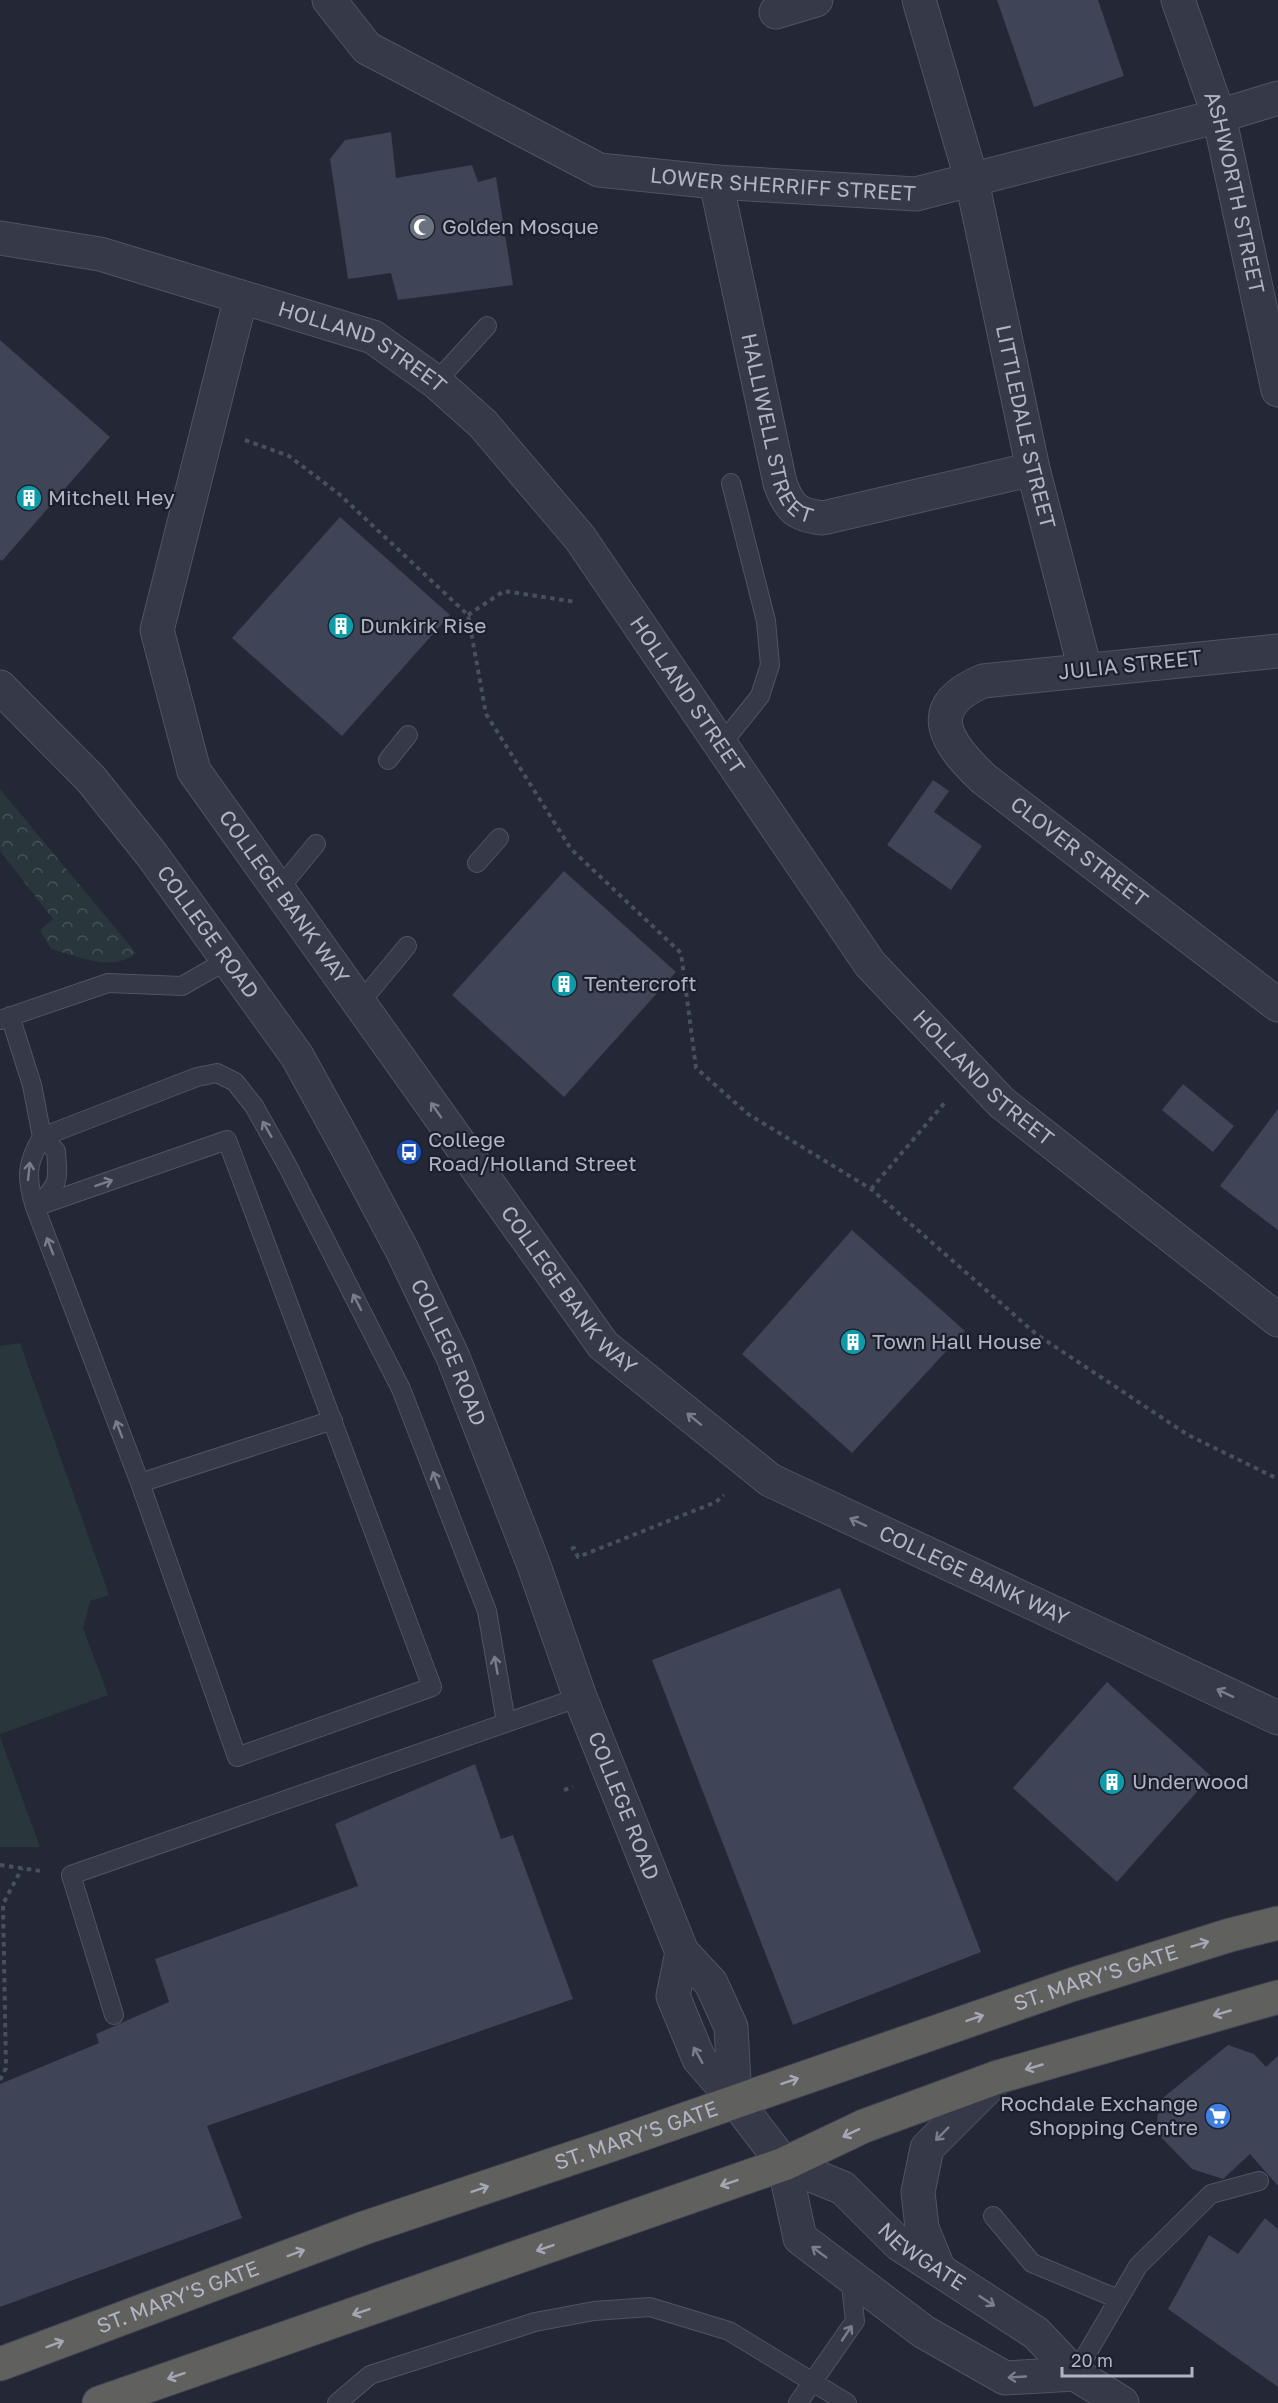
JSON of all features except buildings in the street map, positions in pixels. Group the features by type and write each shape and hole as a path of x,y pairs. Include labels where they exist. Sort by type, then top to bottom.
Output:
{"highway":[{"name":"ST. MARY'S GATE","path":"0,2364 364,2228 1071,1985 1230,1935 1278,1923"},
{"path":"99,2403 784,2164 864,2126 998,2077 1278,1997"}],"street":[{"name":"LOWER SHERRIFF STREET","path":"329,0 367,48 599,170 716,182 916,194 1219,116 1278,98"},
{"path":"776,12 816,0"},
{"name":"LITTLEDALE STREET","path":"919,0 972,181 1033,469 1085,669"},
{"name":"ASHWORTH STREET","path":"1178,0 1219,116 1278,390"},
{"name":"HALLIWELL STREET","path":"716,182 780,483 785,498 794,509 807,516 823,518 1033,469"},
{"name":"HOLLAND STREET","path":"0,238 100,254 373,337 436,382 483,424 580,538 870,964 1002,1103 1278,1320"},
{"name":"COLLEGE BANK WAY","path":"241,297 158,630 194,771 603,1345 770,1480 1278,1718"},
{"name":"JULIA STREET","path":"983,681 1278,651"},
{"name":"CLOVER STREET","path":"983,681 964,689 954,697 948,707 946,731 964,760 984,779 1278,1005"},
{"name":"COLLEGE ROAD","path":"0,687 91,779 229,959 297,1056 402,1250 458,1368 533,1563 580,1697 682,1952 711,1983 731,2026 735,2100"},
{"path":"682,1952 673,1996 699,2059 735,2100 784,2164 800,2238 924,2332 1005,2378 1075,2374"},
{"path":"939,2270 922,2228 918,2192 927,2148 998,2077"},
{"name":"NEWGATE","path":"784,2164 843,2188 899,2244 1036,2333 1075,2374 1122,2403"}],"lane":[{"path":"436,382 487,326"},
{"path":"720,746 760,696 770,665 766,621 731,483"},
{"path":"388,760 408,735"},
{"path":"477,863 499,838"},
{"path":"279,889 316,844"},
{"path":"360,1002 407,946"},
{"path":"35,1207 54,1189 57,1178 56,1151 42,1137 32,1085 5,1018 108,983 182,986 229,959"},
{"path":"35,1207 227,1140 432,1687 237,1757 140,1483 35,1207 28,1186 32,1154 42,1137 197,1077 217,1073 235,1082 254,1106 287,1165 401,1389 487,1611 507,1722"},
{"path":"140,1483 333,1420"},
{"path":"114,2015 71,1875 580,1697"},
{"path":"1075,2374 1138,2266 1211,2194 1259,2181"},
{"path":"993,2216 1032,2263 1119,2299"},
{"path":"798,2403 855,2321 850,2276"},
{"path":"337,2403 370,2375 535,2322 594,2311 650,2307 729,2331 847,2403"}],"path":[{"path":"208,427 289,456 339,494 468,615 486,714 571,849 681,953 696,1068 748,1114 871,1189 1036,1334 1188,1435 1278,1479"},
{"path":"468,615 504,591 627,609"},
{"path":"871,1189 972,1071"},
{"path":"578,1557 716,1502"},
{"path":"0,1866 71,1875"},
{"path":"0,2080 6,2068 3,1904 22,1868"},
{"path":"0,2070 6,2068"}],"green space":[{"path":"0,789 136,953 127,959 106,962 83,959 51,949 40,930 53,919 0,851"},
{"path":"20,1343 109,1595 90,1601 83,1628 108,1695 0,1734 0,1346"},
{"path":"0,1737 40,1847 0,1847"}],"place":[{"name":"Golden Mosque","path":"422,227"},
{"name":"Mitchell Hey","path":"29,498"},
{"name":"Dunkirk Rise","path":"341,626"},
{"name":"Tentercroft","path":"564,984"},
{"name":"College Road/Holland Street","path":"409,1152"},
{"name":"Town Hall House","path":"853,1342"},
{"name":"Underwood","path":"1112,1782"},
{"name":"Rochdale Exchange Shopping Centre","path":"1218,2116"}]}
